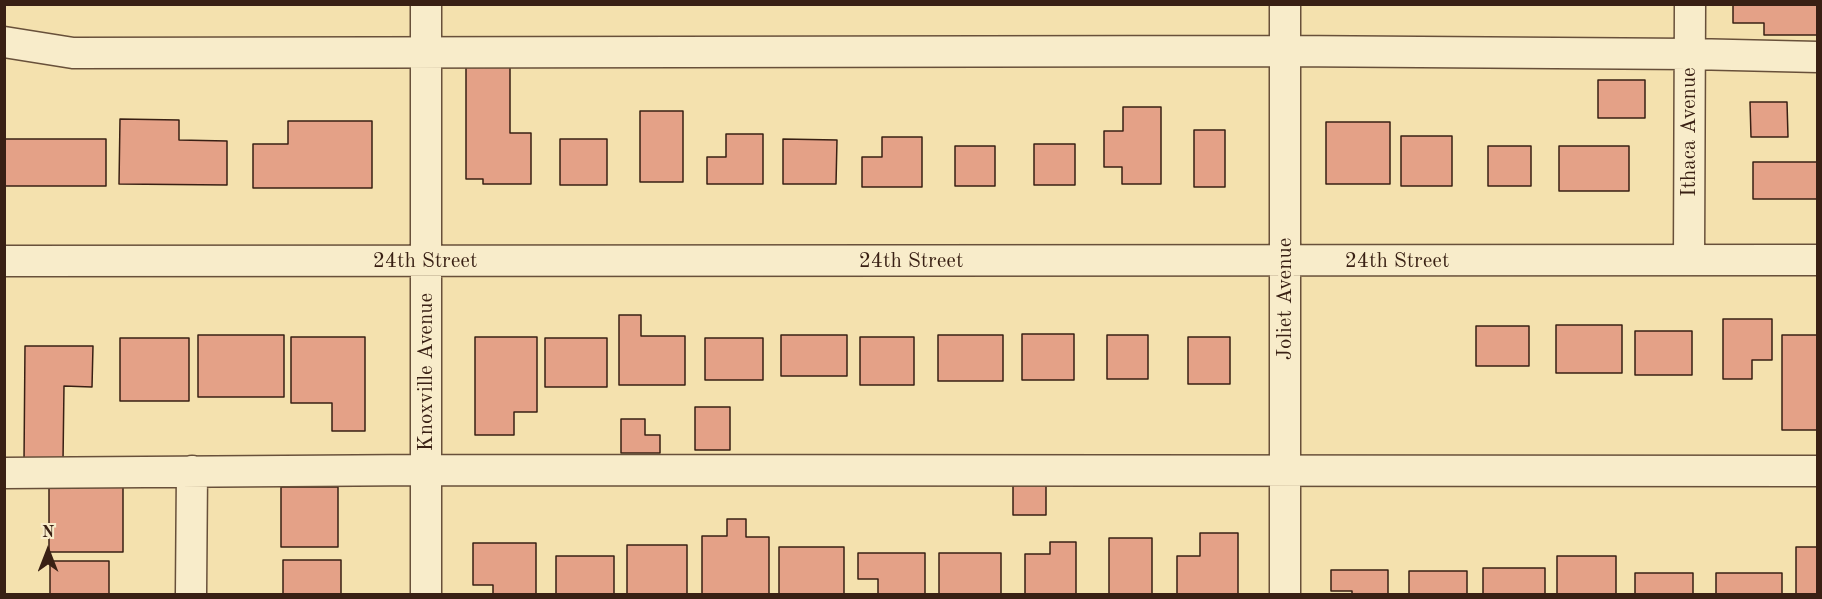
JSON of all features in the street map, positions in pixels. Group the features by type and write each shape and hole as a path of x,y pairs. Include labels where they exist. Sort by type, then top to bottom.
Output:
{"street":[{"name":"Knoxville Avenue","path":"426,4 426,594"},
{"name":"Joliet Avenue","path":"1285,4 1285,594"},
{"name":"Ithaca Avenue","path":"1689,260 1690,4"},
{"path":"4,42 73,53 1285,51 1818,57"},
{"name":"24th Street","path":"4,261 1818,260"},
{"path":"4,473 426,470 1818,471"},
{"path":"191,594 192,471"}],"building":[{"path":"1733,4 1818,4 1818,35 1764,35 1764,23 1733,23"},
{"path":"466,65 510,65 510,133 531,133 531,184 483,184 483,179 466,179"},
{"path":"1598,80 1645,80 1645,118 1598,118"},
{"path":"1750,102 1787,102 1788,137 1751,137"},
{"path":"1123,107 1161,107 1161,184 1122,184 1122,167 1104,167 1104,131 1123,131"},
{"path":"640,111 683,111 683,182 640,182"},
{"path":"120,119 179,120 179,140 227,141 227,185 119,184"},
{"path":"288,121 372,121 372,188 253,188 253,144 288,144"},
{"path":"1326,122 1390,122 1390,184 1326,184"},
{"path":"1194,130 1225,130 1225,187 1194,187"},
{"path":"726,134 763,134 763,184 707,184 707,157 726,157"},
{"path":"1401,136 1452,136 1452,186 1401,186"},
{"path":"882,137 922,137 922,187 862,187 862,157 882,157"},
{"path":"4,139 106,139 106,186 4,186"},
{"path":"560,139 607,139 607,185 560,185"},
{"path":"783,139 837,140 836,184 783,184"},
{"path":"1034,144 1075,144 1075,185 1034,185"},
{"path":"955,146 995,146 995,186 955,186"},
{"path":"1488,146 1531,146 1531,186 1488,186"},
{"path":"1559,146 1629,146 1629,191 1559,191"},
{"path":"1753,162 1817,162 1817,199 1753,199"},
{"path":"619,315 641,315 641,336 685,336 685,385 619,385"},
{"path":"1723,319 1772,319 1772,360 1752,360 1752,379 1723,379"},
{"path":"1556,325 1622,325 1622,373 1556,373"},
{"path":"1476,326 1529,326 1529,366 1476,366"},
{"path":"1635,331 1692,331 1692,375 1635,375"},
{"path":"1022,334 1074,334 1074,380 1022,380"},
{"path":"198,335 284,335 284,397 198,397"},
{"path":"781,335 847,335 847,376 781,376"},
{"path":"938,335 1003,335 1003,381 938,381"},
{"path":"1107,335 1148,335 1148,379 1107,379"},
{"path":"1782,335 1818,335 1818,430 1782,430"},
{"path":"291,337 365,337 365,431 332,431 332,403 291,403"},
{"path":"475,337 537,337 537,412 514,412 514,435 475,435"},
{"path":"860,337 914,337 914,385 860,385"},
{"path":"1188,337 1230,337 1230,384 1188,384"},
{"path":"120,338 189,338 189,401 120,401"},
{"path":"545,338 607,338 607,387 545,387"},
{"path":"705,338 763,338 763,380 705,380"},
{"path":"25,346 93,346 92,387 64,386 63,461 24,461"},
{"path":"695,407 730,407 730,450 695,450"},
{"path":"621,419 645,419 645,435 660,435 660,453 621,453"},
{"path":"1013,480 1046,480 1046,515 1013,515"},
{"path":"49,487 123,487 123,552 49,552"},
{"path":"281,487 338,487 338,547 281,547"},
{"path":"727,519 746,519 746,537 769,537 769,594 702,594 702,536 727,536"},
{"path":"1200,533 1238,533 1238,594 1177,594 1177,556 1200,556"},
{"path":"1109,538 1152,538 1152,594 1109,594"},
{"path":"1050,542 1076,542 1076,594 1025,594 1025,554 1050,554"},
{"path":"473,543 536,543 536,594 493,594 493,585 473,585"},
{"path":"627,545 687,545 687,594 627,594"},
{"path":"779,547 844,547 844,594 779,594"},
{"path":"1796,547 1818,547 1817,594 1796,594"},
{"path":"858,553 925,553 925,594 878,594 878,579 858,579"},
{"path":"939,553 1001,553 1001,594 939,594"},
{"path":"556,556 614,556 614,594 556,594"},
{"path":"1557,556 1616,556 1616,594 1557,594"},
{"path":"283,560 341,560 341,594 283,594"},
{"path":"50,561 109,561 109,594 50,594"},
{"path":"1483,568 1545,568 1545,594 1483,594"},
{"path":"1331,570 1388,570 1388,594 1352,594 1352,591 1331,591"},
{"path":"1409,571 1467,571 1467,594 1409,594"},
{"path":"1635,573 1693,573 1693,594 1635,594"},
{"path":"1716,573 1782,573 1782,594 1716,594"}]}
